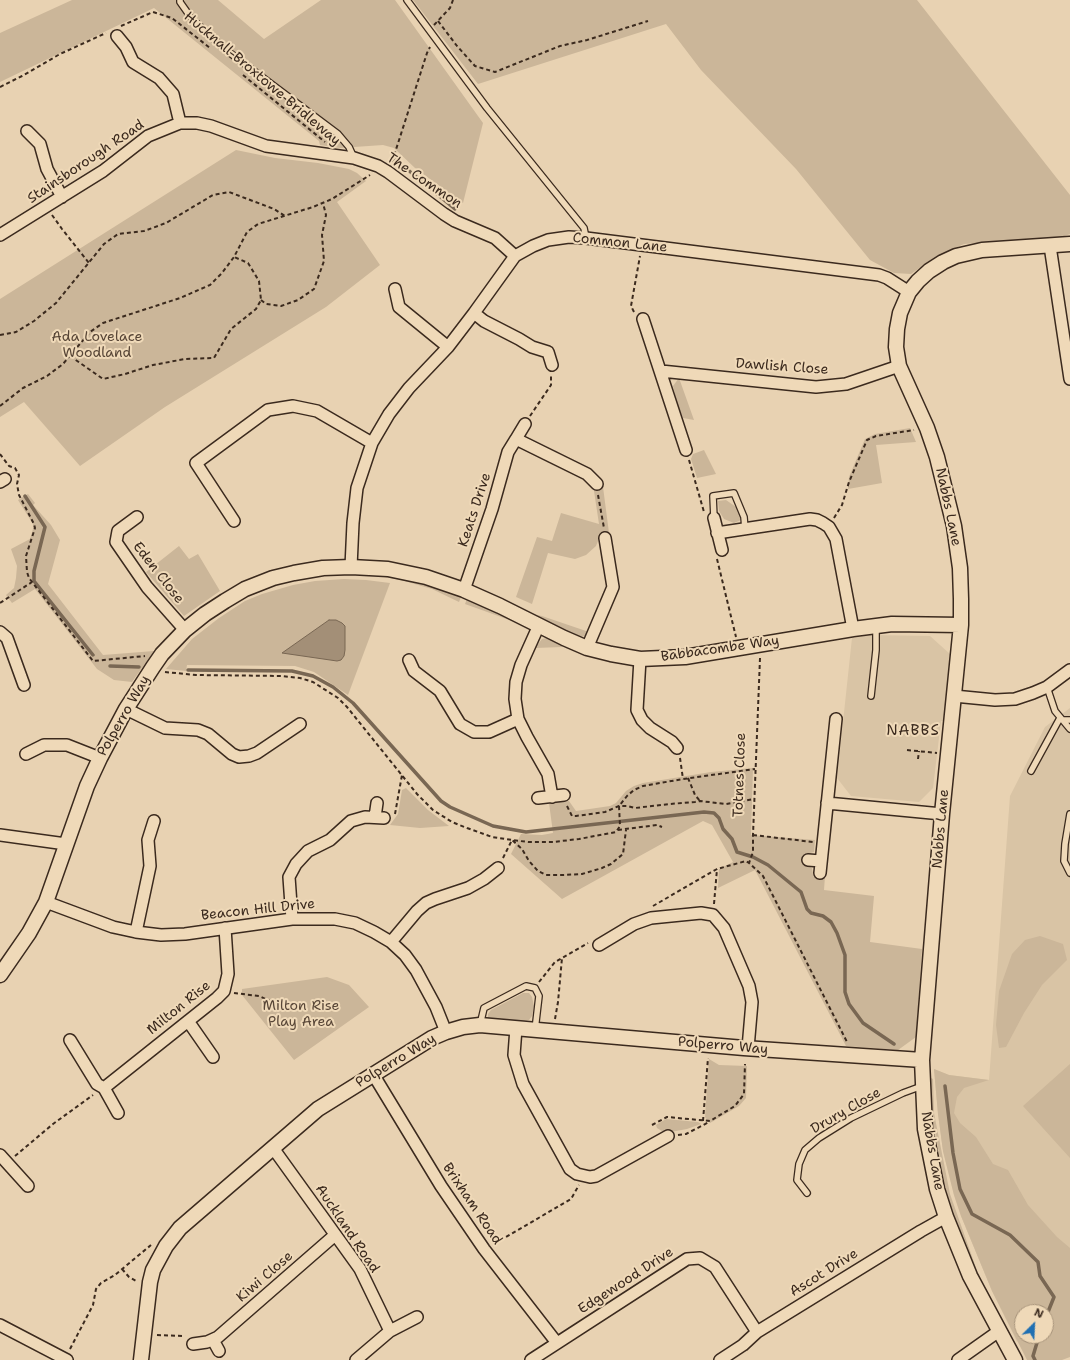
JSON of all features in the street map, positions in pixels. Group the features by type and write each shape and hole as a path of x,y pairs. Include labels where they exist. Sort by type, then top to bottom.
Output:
{"street":[{"path":"114,32 126,47 133,62 159,78 173,94 180,123"},
{"name":"Stainsborough Road","path":"0,235 103,171 148,136 180,123 197,123 211,126 266,146 354,158"},
{"path":"27,131 40,144 47,169 62,197"},
{"name":"The Common","path":"354,158 378,166 388,172 444,214 455,221 495,238 515,256"},
{"name":"Common Lane","path":"351,567 353,523 357,488 372,443 389,414 448,347 515,256 533,246 548,240 569,236 586,238 879,275 887,278 909,292"},
{"path":"909,292 929,271 956,256 982,250 1070,244"},
{"path":"1050,246 1070,379"},
{"path":"395,289 399,307 448,347"},
{"name":"Nabbs Lane","path":"909,292 900,313 896,329 896,347 899,366 927,428 937,457 954,526 960,568 961,624 942,814 922,1060 925,1130 937,1189 946,1217 970,1276 1015,1360"},
{"path":"474,313 484,321 519,338 532,347 548,352 552,366"},
{"path":"643,319 686,450"},
{"name":"Dawlish Close","path":"661,371 816,387 846,384 899,366"},
{"path":"234,520 196,463 268,410 293,406 317,411 372,443"},
{"name":"Keats Drive","path":"464,590 492,509 508,452 525,424"},
{"path":"516,439 587,474 596,484"},
{"name":"Eden Close","path":"137,517 118,531 116,542 147,587 185,630"},
{"path":"714,518 722,550"},
{"path":"717,533 810,519 817,520 829,527 836,539 853,629"},
{"path":"587,648 613,587 605,538"},
{"name":"Babbacombe Way","path":"351,567 388,569 426,577 464,590 587,648 640,659 685,657 876,626 961,624"},
{"name":"Polperro Way","path":"0,975 29,933 46,902 87,786 100,758 126,709 162,654 185,630 205,614 245,589 294,573 322,568 351,567"},
{"path":"538,625 521,665 516,682 515,699 518,719 548,774 558,796 538,798"},
{"path":"0,632 7,638 24,686"},
{"path":"640,659 637,710 642,720 650,728 672,742 678,748"},
{"path":"410,660 414,672 440,692 460,724 474,732 489,732 518,719"},
{"path":"954,696 995,700 1015,699 1047,687 1070,670"},
{"path":"126,709 165,728 198,730 208,734 232,754 239,757 257,753 300,724"},
{"path":"820,873 836,719"},
{"path":"26,754 44,745 66,745 100,758"},
{"path":"292,919 289,877 296,864 308,851 330,840 351,821 365,817 380,818 377,803"},
{"path":"827,803 942,814"},
{"path":"136,932 150,866 148,840 154,821"},
{"path":"0,835 66,844"},
{"path":"808,860 821,861"},
{"path":"391,942 417,910 426,903 435,898 468,888 484,879 498,868"},
{"name":"Beacon Hill Drive","path":"46,902 94,920 136,932 161,935 185,934 292,919 335,919 355,923 391,942 405,956 416,970 436,1008 446,1032"},
{"path":"599,945 634,924 652,918 700,913 713,915 724,928 749,986 752,1002 748,1048"},
{"name":"Milton Rise","path":"104,1088 218,998 224,991 228,974 225,928"},
{"path":"188,1021 213,1057"},
{"name":"Polperro Way","path":"141,1360 150,1282 153,1270 171,1237 318,1108 432,1038 446,1032 463,1027 480,1025 748,1048 922,1060"},
{"path":"516,1028 514,1055 523,1084 570,1169 583,1177 596,1176 668,1136"},
{"path":"70,1040 97,1084 104,1088 118,1113"},
{"name":"Brixham Road","path":"373,1074 441,1186 484,1249 557,1343"},
{"name":"Auckland Road","path":"272,1148 360,1269 390,1331"},
{"path":"3,1160 28,1186"},
{"name":"Ascot Drive","path":"720,1360 744,1345 757,1332 946,1217"},
{"name":"Kiwi Close","path":"192,1340 207,1342 218,1337 335,1235"},
{"name":"Edgewood Drive","path":"530,1360 687,1259 700,1258 714,1267 757,1332"},
{"path":"356,1360 390,1331 417,1317"},
{"path":"0,1325 66,1359"},
{"path":"958,1360 999,1331"},
{"path":"213,1340 219,1351"}],"lane":[{"path":"180,0 192,19 226,50 338,134 349,147 354,158"},
{"path":"407,0 487,108 584,228 586,238"},
{"path":"714,518 713,496 734,493 744,518 745,529"},
{"path":"871,696 876,650 876,626"},
{"path":"1047,687 1055,711 1070,729"},
{"path":"1061,719 1070,720"},
{"path":"1031,770 1061,719"},
{"path":"1070,814 1064,861 1070,874"},
{"path":"480,1025 484,1008 526,986 535,988 539,996 535,1030"},
{"name":"Drury Close","path":"807,1194 796,1180 799,1164 805,1150 820,1138 851,1118 903,1093 922,1086"}],"path":[{"path":"429,30 450,8 454,0"},
{"name":"Hucknall-Broxtowe Bridleway","path":"0,87 60,54 114,32 153,12 172,18 215,52"},
{"path":"438,21 457,46 475,66 495,72 560,46 586,40 648,21"},
{"path":"388,172 427,53 435,38"},
{"name":"Hucknall-Broxtowe Bridleway","path":"239,72 297,118 334,150 337,155"},
{"path":"0,406 23,388 47,376 63,364 90,332 103,323 180,298 210,285 222,273 234,257 247,232 265,222 332,199 365,179 378,166"},
{"path":"0,335 16,332 34,321 56,302 104,244 118,234 144,232 166,223 213,195 229,192 274,209 284,216"},
{"path":"261,300 266,304 281,306 298,300 314,289 324,260 322,235 326,215 323,203"},
{"path":"47,207 89,263"},
{"path":"642,245 631,306 636,320 643,319"},
{"path":"70,356 103,379 153,365 185,359 214,358 231,329 256,309 261,300 259,281 248,263 234,257"},
{"path":"525,424 551,385 552,366"},
{"path":"829,527 842,505 849,482 867,440 876,436 927,428"},
{"path":"686,450 706,519 714,518"},
{"path":"0,454 9,466 15,468 19,475 17,484 19,495 35,528 26,556 27,572 32,582 93,661 162,654"},
{"path":"596,484 605,538"},
{"path":"722,550 717,556 738,648"},
{"path":"0,603 32,582"},
{"name":"Totnes Close","path":"760,644 753,835 823,843"},
{"path":"153,667 160,671 196,675 280,676 300,678 313,682 326,689 343,702 417,794 432,810 452,822 492,837 528,842 560,841 616,832 618,830 657,825 662,827"},
{"path":"907,750 938,754 939,746"},
{"path":"678,748 684,778"},
{"path":"918,752 918,759"},
{"path":"618,830 620,823 618,811 619,806 634,790 643,786 684,778 755,769"},
{"path":"380,818 391,818 395,814 402,775"},
{"path":"688,778 695,795 700,800"},
{"path":"558,796 568,808 572,816 605,812 619,806 635,808 695,802 700,800 726,804 754,799"},
{"path":"512,840 522,849 529,861 538,871 546,874 582,874 611,864 623,854 626,830"},
{"path":"749,863 753,852 753,835"},
{"path":"498,868 512,840"},
{"path":"652,918 646,910 717,869 746,861 749,863 763,876 854,1056"},
{"path":"713,915 717,869"},
{"path":"535,988 555,962 596,939 599,945"},
{"path":"555,1022 562,958"},
{"path":"224,991 259,996 270,1002"},
{"path":"703,1121 708,1058"},
{"path":"668,1136 686,1134 735,1106 744,1094 745,1064"},
{"path":"3,1160 104,1088"},
{"path":"652,1125 667,1117 710,1121"},
{"path":"484,1249 571,1200 583,1177"},
{"path":"66,1359 93,1305 96,1289 101,1283 110,1279 151,1245"},
{"path":"122,1269 129,1277 143,1284"},
{"path":"144,1334 192,1340"}],"shaded area":[{"path":"329,620 336,620 345,626 345,650 344,656 341,660 337,661 282,653"},
{"path":"871,635 930,636 950,654 944,721 941,721 933,788 919,802 851,796 837,778 852,638"},
{"path":"1070,708 1070,1277 1033,1304 1014,1304 1014,1336 992,1291 961,1216 954,1195 943,1151 934,1069 949,1075 989,1080 1010,796 1045,727"}],"green space":[{"path":"72,0 218,0 264,39 321,0 395,0 483,123 463,203 415,168 394,148 383,145 340,148 320,145 319,141 154,8 0,82 0,33"},
{"path":"413,0 917,0 1070,195 1070,234 1062,237 964,244 935,257 911,274 894,273 870,260 796,169 701,70 666,24 478,84"},
{"name":"Ada Lovelace Woodland","path":"236,150 275,158 318,163 349,169 357,173 366,181 337,202 380,265 326,307 165,407 80,466 24,402 0,417 0,299"},
{"path":"679,378 694,420 683,418 677,403 673,386"},
{"path":"910,428 916,442 876,445 882,483 848,489 849,477 865,439 875,434"},
{"path":"704,450 716,474 697,478 691,459 693,454"},
{"path":"603,487 609,533 603,533 598,537 596,546 586,555 575,559 548,553 532,604 516,597 537,537 552,541 561,513 599,524 594,491"},
{"path":"28,494 35,503 33,505 51,525 60,540 48,584 103,655 154,651 132,682 114,680 97,669 35,589 12,603 6,595 14,588 16,578 17,566 11,549 30,539 33,529 33,524 18,500"},
{"path":"726,500 739,509 741,520 734,523 724,519 719,511 718,501"},
{"path":"179,546 189,559 198,554 220,591 184,616 146,572"},
{"path":"367,574 388,576 441,589 461,597 459,602 432,589 401,580"},
{"path":"344,579 390,583 348,695 314,672 295,666 187,665 186,671 166,669 192,639 219,618 245,601 262,594 293,585 315,581"},
{"path":"467,599 516,621 515,622 465,604"},
{"path":"532,614 589,632 585,636 579,637"},
{"path":"547,638 563,645 562,647 535,648 542,639"},
{"path":"753,768 751,835 815,840 814,852 806,854 805,864 812,868 813,875 825,876 824,890 874,896 870,942 922,949 916,1037 898,1050 846,1046 755,870 718,888 719,869 733,862 712,825 703,821 562,899 511,854 521,834 542,835 553,833 549,803 569,801 576,811 610,806 616,803 626,791 643,783 711,772"},
{"path":"406,788 428,810 449,826 420,828 390,825 398,814 402,790"},
{"path":"1040,936 1063,944 1067,960 1042,985 1024,1013 1006,1047 999,1048 996,1025 999,991 1012,954 1025,940"},
{"name":"Milton Rise Play Area","path":"327,977 349,985 369,1007 294,1060 242,995 242,989"},
{"path":"523,993 529,993 532,997 534,1006 532,1016 529,1020 492,1020 488,1018 488,1014 491,1010"},
{"path":"709,1059 719,1065 747,1066 746,1098 739,1106 710,1123 705,1117"},
{"path":"1070,1064 1070,1158 1023,1106"},
{"path":"934,1069 949,1075 989,1080 964,1088 957,1097 954,1113 960,1123 976,1137 993,1164 1008,1170 1028,1205 1057,1237 1070,1248 1070,1357 1062,1360 1027,1360 1019,1344 1054,1344 1054,1304 1014,1304 1014,1334 992,1291 961,1216 943,1151"},
{"path":"929,1077 933,1079 934,1113 950,1194 980,1279 997,1310 994,1311 977,1277 947,1196 932,1116"},
{"path":"666,1119 698,1122 701,1124 687,1129 665,1133 657,1128 656,1125"}],"waterway":[{"path":"396,160 455,209"},
{"path":"25,496 45,527 34,571 34,581 93,655"},
{"path":"110,666 139,667"},
{"path":"188,670 292,671 313,676 333,687 353,703 441,801 450,807 493,826 526,832 704,812 714,813 719,818 723,829 732,839 737,852 753,857 768,865 801,892 807,909 811,913 823,916 831,922 837,933 845,955 845,992 849,1004 863,1023 894,1044"},
{"path":"945,1086 953,1153 960,1189 972,1214 1010,1235 1038,1262 1040,1276 1054,1297 1051,1304"},
{"path":"1035,1360 1033,1356 1037,1344"}],"district":[{"name":"NABBS","path":"913,731"}]}
